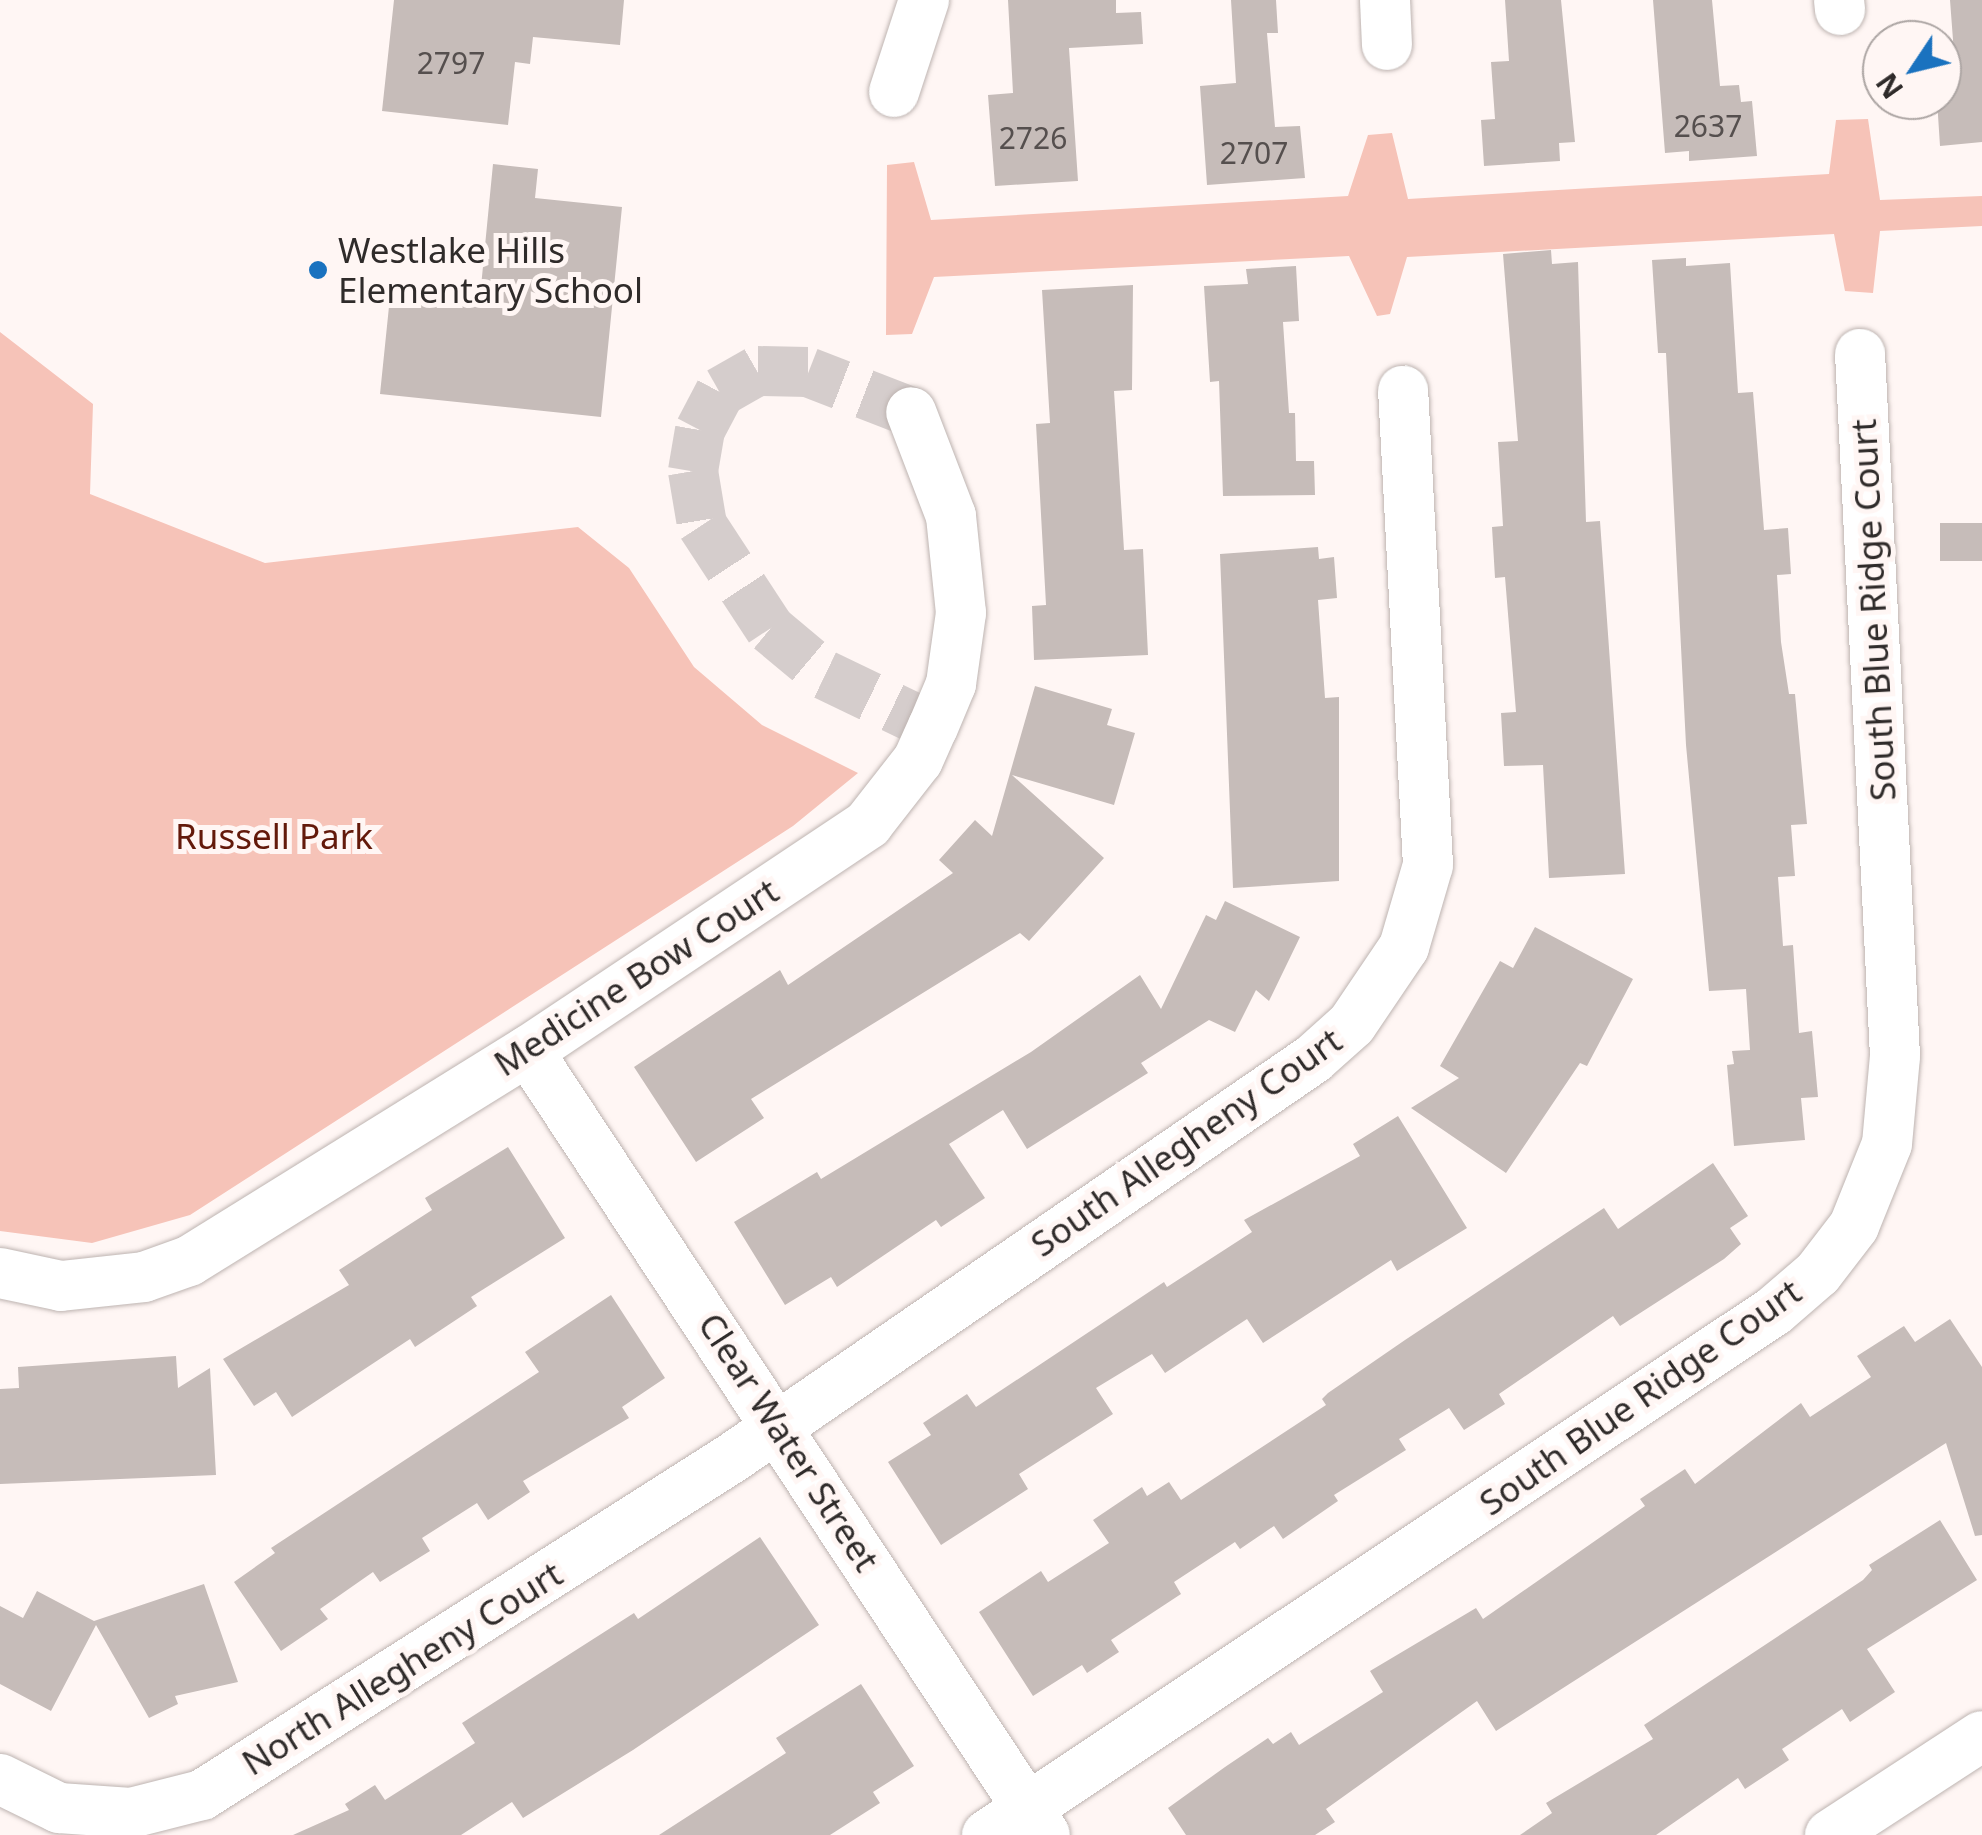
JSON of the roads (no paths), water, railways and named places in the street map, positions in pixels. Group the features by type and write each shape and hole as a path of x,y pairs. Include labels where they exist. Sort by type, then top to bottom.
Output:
{"street":[{"path":"894,92 924,0"},
{"name":"South Blue Ridge Court","path":"986,1835 1037,1822 1774,1312 1818,1273 1854,1226 1887,1144 1895,1056 1860,354"},
{"name":"South Allegheny Court","path":"779,1424 1313,1059 1352,1024 1389,974 1416,918 1428,865 1403,391"},
{"name":"Medicine Bow Court","path":"0,1273 60,1286 144,1277 189,1261 528,1051 868,824 918,760 951,684 961,613 951,516 911,412"},
{"name":"Clear Water Street","path":"528,1051 779,1424 1037,1822"},
{"name":"North Allegheny Court","path":"0,1780 60,1808 131,1813 202,1796 779,1424"},
{"path":"1830,1835 1982,1736"}],"tunnel":[{"path":"911,412 808,372 757,371 720,392 700,430 693,471 702,525 770,629 825,675 933,727"}],"place":[{"name":"Westlake Hills Elementary School","path":"318,270"}],"park label":[{"name":"Russell Park","path":"274,836"}]}
